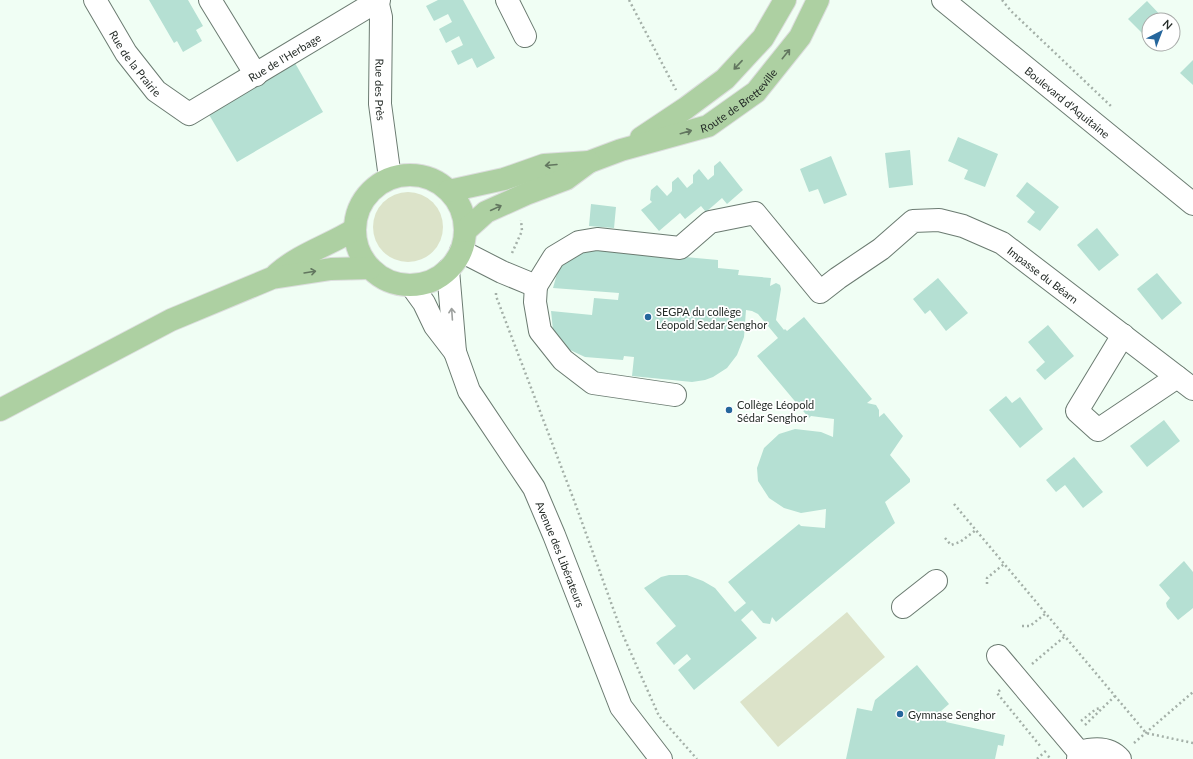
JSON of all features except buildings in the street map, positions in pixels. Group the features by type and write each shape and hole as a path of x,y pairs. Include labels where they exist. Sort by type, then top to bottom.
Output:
{"main road":[{"name":"Route de Bretteville","path":"621,150 686,108 725,79 763,38 785,0"},
{"name":"Route de Bretteville","path":"463,241 486,212 526,194 566,179 590,162 621,150 708,126 756,92 800,37 818,0"},
{"name":"Route de Bretteville","path":"449,191 504,179 544,166 590,162"},
{"path":"405,175 421,176 436,181 449,191 460,209 463,241 448,270 437,278 425,283 412,285 396,284 382,278 370,268 361,257 356,243 356,216 365,199 378,184 390,178 405,175"},
{"path":"272,278 286,266 355,229"},
{"path":"0,410 171,320 272,278 331,268 370,268"}],"street":[{"name":"Rue de la Prairie","path":"94,0 126,54 156,91 189,114"},
{"path":"210,0 256,75"},
{"name":"Rue de l'Herbage","path":"189,114 256,75 378,0"},
{"name":"Rue des Près","path":"378,0 381,17 380,104 390,178"},
{"path":"507,0 525,36"},
{"name":"Boulevard d'Aquitaine","path":"943,0 1193,204"},
{"name":"Impasse du Béarn","path":"536,286 554,257 579,242 597,239 680,248 710,222 755,213 820,292 881,249 913,221 939,220 963,226 1002,243 1185,383"},
{"path":"463,241 502,272 536,286 535,302 540,331 563,360 593,383 675,395"},
{"name":"Avenue des Libérateurs","path":"448,270 454,352"},
{"name":"Avenue des Libérateurs","path":"412,285 424,302 435,326 454,352 469,391 534,488 554,535 621,707 661,759"},
{"path":"1123,335 1077,411 1098,430 1185,383"},
{"path":"903,607 936,581"},
{"path":"998,656 1078,755 1091,748 1125,752"}],"path":[{"path":"628,0 686,108"},
{"path":"1002,0 1011,12 1113,108"},
{"path":"520,217 522,231 502,272 496,296 575,503 622,633 659,716 698,759"},
{"path":"954,504 1146,733 1193,743"},
{"path":"945,538 951,545 960,542 976,530"},
{"path":"987,584 987,578 1004,564"},
{"path":"1022,626 1030,626 1045,614"},
{"path":"1029,667 1064,637"},
{"path":"1125,752 1193,692"},
{"path":"1076,726 1096,709 1101,708 1115,696"},
{"path":"1084,726 1100,713 1101,708"},
{"path":"1048,756 1051,759"}],"green space":[{"path":"401,192 415,192 428,198 437,207 441,213 443,227 441,241 433,252 422,260 415,262 401,262 394,260 383,252 375,241 373,234 373,220 375,213 383,202 394,194"},
{"path":"847,612 885,657 778,747 740,702"}],"place":[{"name":"SEGPA du collège Léopold Sedar Senghor","path":"648,317"},
{"name":"Collège Léopold Sédar Senghor","path":"729,410"},
{"name":"Gymnase Senghor","path":"900,714"}]}
